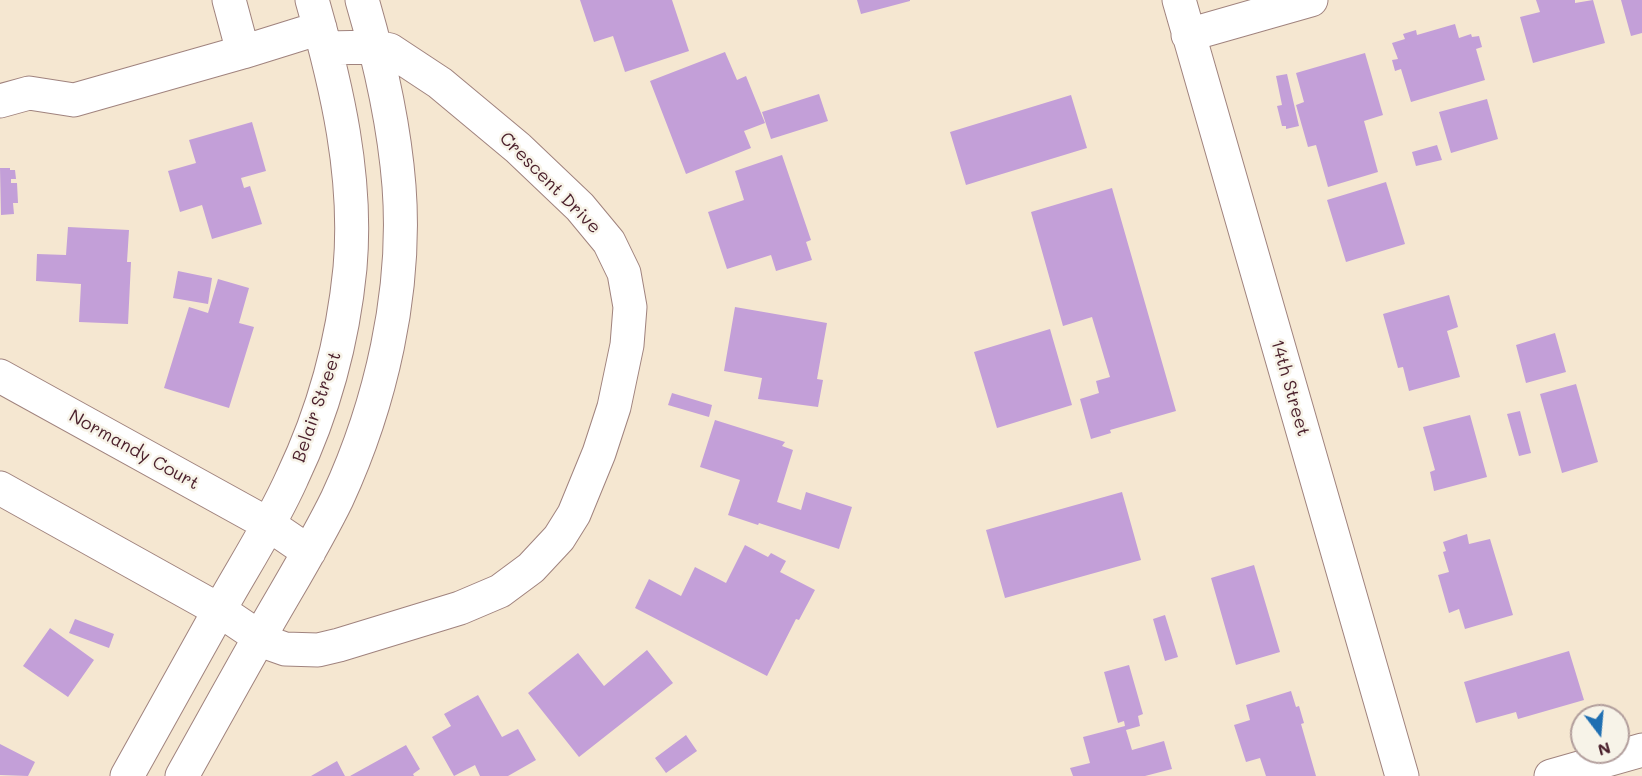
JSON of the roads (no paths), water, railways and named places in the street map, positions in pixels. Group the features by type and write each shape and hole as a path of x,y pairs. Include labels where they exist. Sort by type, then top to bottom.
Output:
{"street":[{"path":"229,0 243,52"},
{"path":"183,776 337,498 369,416 388,345 397,281 399,188 392,123 376,46 362,0"},
{"name":"14th Street","path":"1179,0 1402,776"},
{"path":"1188,35 1311,0"},
{"name":"Crescent Drive","path":"0,101 29,93 74,100 243,52 319,26 390,50 440,83 518,148 580,207 609,242 624,273 630,307 627,345 611,416 599,453 574,514 559,538 531,568 500,591 460,609 318,650 285,649 268,643 219,610"},
{"name":"Belair Street","path":"127,776 293,478 322,401 340,335 350,267 350,191 344,131 319,26"},
{"name":"Normandy Court","path":"0,376 268,524 309,552"},
{"path":"0,488 219,610"},
{"path":"1551,776 1642,750"}]}
